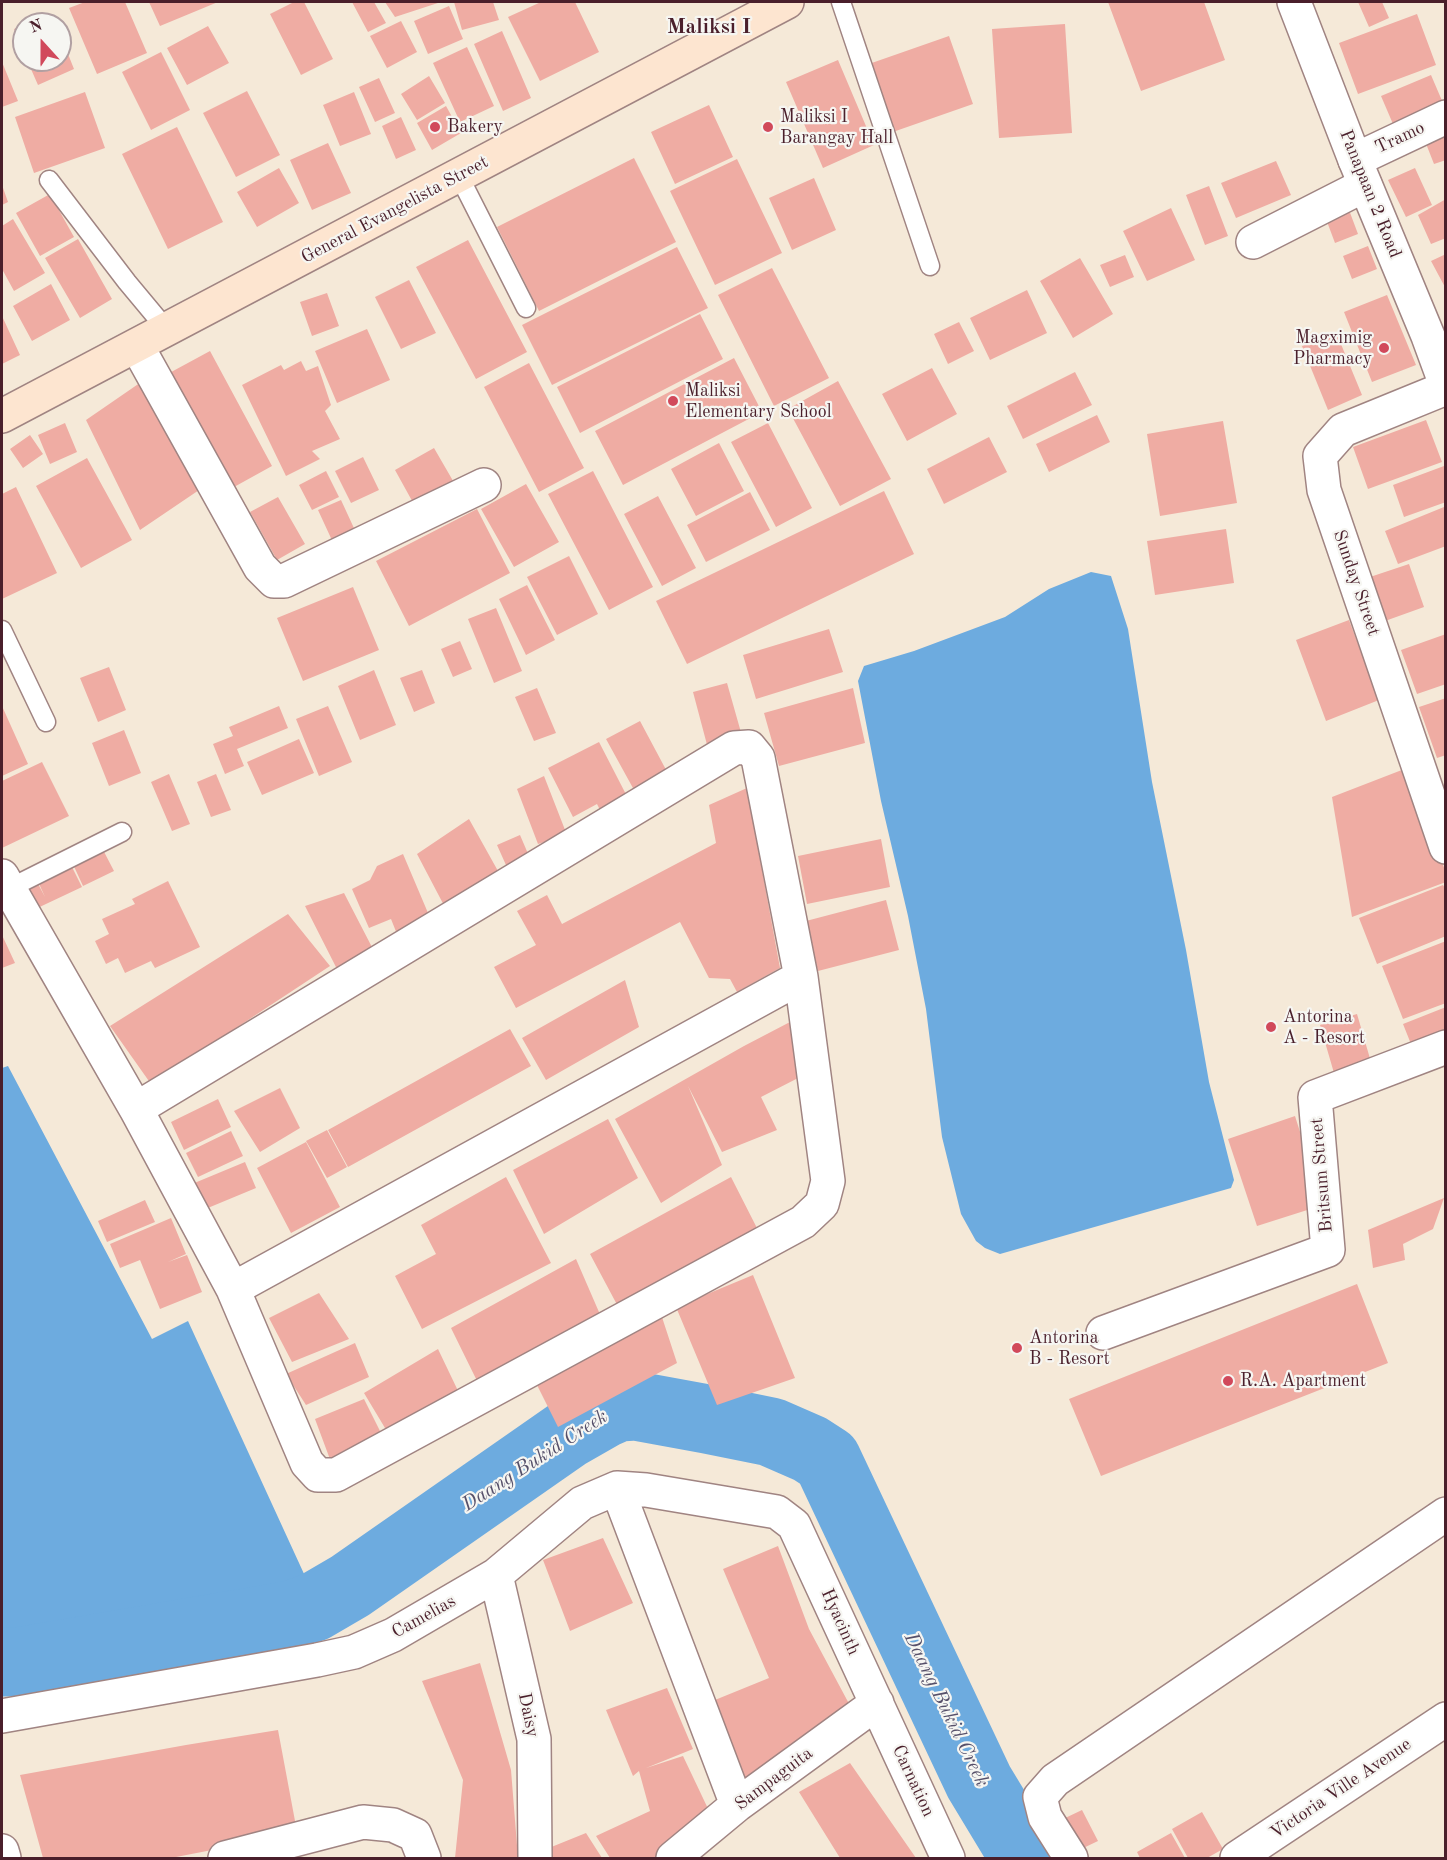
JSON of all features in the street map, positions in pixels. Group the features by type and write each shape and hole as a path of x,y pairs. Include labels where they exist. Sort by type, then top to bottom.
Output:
{"main road":[{"name":"General Evangelista Street","path":"2,416 787,2"}],"street":[{"name":"Panapaan 2 Road","path":"1294,2 1446,386"},
{"name":"Tramo","path":"1253,242 1446,117"},
{"path":"136,346 260,567 274,581 284,581 484,486"},
{"name":"Sunday Street","path":"1446,386 1343,430 1320,456 1324,490 1446,847"},
{"path":"5,882 136,1109 233,1289 307,1463 318,1475 336,1475 803,1222 822,1204 828,1181 801,977 758,758 749,747 734,748 136,1109"},
{"path":"233,1289 801,977"},
{"name":"Britsum Street","path":"1103,1333 1328,1250 1315,1097 1446,1047"},
{"path":"617,1488 737,1805"},
{"name":"Camelias","path":"2,1716 354,1652 403,1630 496,1575 582,1503 617,1488 646,1490 777,1512 794,1525 804,1542"},
{"path":"1071,1858 1045,1818 1040,1797 1055,1780 1446,1514"},
{"name":"Hyacinth","path":"804,1542 877,1703"},
{"name":"Daisy","path":"496,1575 534,1739 535,1858"},
{"name":"Sampaguita","path":"673,1858 737,1805 877,1703"},
{"name":"Carnation","path":"877,1703 948,1858"},
{"name":"Victoria Ville Avenue","path":"1237,1858 1446,1719"},
{"path":"225,1858 363,1822 393,1825 415,1835 424,1858"},
{"path":"2,1851 4,1858"}],"lane":[{"path":"841,2 930,266"},
{"path":"459,176 526,308"},
{"path":"49,180 167,330"},
{"path":"2,630 46,722"},
{"path":"5,882 122,832"}],"water":[{"path":"1091,572 1111,576 1128,629 1152,782 1186,950 1209,1082 1234,1180 1231,1188 1000,1254 985,1248 976,1241 961,1214 942,1137 926,1009 908,916 881,801 858,681 864,666 914,651 1005,617 1049,589"},
{"path":"8,1066 152,1339 188,1321 316,1600 2,1647 2,1068"}],"building":[{"path":"85,2 125,2 147,53 97,74 69,8"},
{"path":"149,2 218,2 160,26"},
{"path":"294,2 304,2 333,59 301,75 270,14"},
{"path":"352,2 374,2 386,23 368,32"},
{"path":"385,2 441,2 395,17"},
{"path":"454,2 493,2 499,20 462,30"},
{"path":"541,2 575,2 599,52 540,81 508,17"},
{"path":"1108,2 1204,2 1225,60 1141,91"},
{"path":"1358,2 1382,2 1389,18 1369,27"},
{"path":"449,6 463,39 428,54 414,21"},
{"path":"1417,14 1436,65 1358,94 1339,43"},
{"path":"401,21 417,52 387,68 370,36"},
{"path":"1065,24 1072,133 999,138 992,29"},
{"path":"208,26 229,63 187,85 167,48"},
{"path":"502,31 531,98 503,111 474,44"},
{"path":"949,36 973,104 890,133 866,65"},
{"path":"467,47 494,106 460,122 433,63"},
{"path":"161,52 190,110 151,130 122,72"},
{"path":"838,60 874,145 823,168 786,82"},
{"path":"2,62 18,101 2,107"},
{"path":"32,72 67,72 38,85"},
{"path":"1431,75 1446,110 1396,131 1381,96"},
{"path":"429,76 445,103 417,120 401,94"},
{"path":"379,78 395,113 375,122 359,87"},
{"path":"247,91 280,155 236,177 203,113"},
{"path":"85,92 105,148 34,173 15,117"},
{"path":"354,92 371,134 340,146 323,105"},
{"path":"709,105 733,157 675,184 651,132"},
{"path":"446,106 461,133 432,150 417,123"},
{"path":"401,117 416,150 396,159 382,126"},
{"path":"177,127 223,222 168,249 122,154"},
{"path":"1441,129 1446,141 1446,160 1434,164 1423,136"},
{"path":"328,143 351,193 312,210 290,160"},
{"path":"634,158 676,242 539,311 497,227"},
{"path":"737,159 782,253 715,285 670,191"},
{"path":"1276,161 1291,195 1236,218 1221,183"},
{"path":"279,168 299,203 257,227 237,192"},
{"path":"1415,168 1432,205 1406,217 1388,180"},
{"path":"814,178 836,230 792,250 769,198"},
{"path":"2,185 8,202 2,205"},
{"path":"1209,186 1228,236 1205,245 1186,195"},
{"path":"50,194 74,237 40,256 16,213"},
{"path":"1446,199 1446,238 1431,244 1418,215"},
{"path":"1171,208 1195,260 1147,281 1123,231"},
{"path":"1349,210 1358,234 1335,243 1326,219"},
{"path":"13,219 45,273 14,291 2,269 2,226"},
{"path":"78,239 112,299 80,318 45,258"},
{"path":"468,240 527,352 476,379 416,267"},
{"path":"1368,246 1377,269 1352,279 1343,256"},
{"path":"677,247 708,308 552,385 522,325"},
{"path":"1446,254 1446,289 1431,261"},
{"path":"1125,255 1134,277 1110,287 1100,265"},
{"path":"1080,258 1113,314 1073,338 1040,281"},
{"path":"772,268 829,378 774,406 718,295"},
{"path":"409,280 436,333 401,349 375,297"},
{"path":"51,284 70,320 32,341 13,306"},
{"path":"1027,290 1047,333 990,360 970,318"},
{"path":"327,293 339,326 312,336 300,302"},
{"name":"Magximig Pharmacy","path":"1387,295 1416,365 1372,382 1344,312"},
{"path":"700,314 723,359 580,433 557,387"},
{"path":"2,316 20,355 2,364"},
{"path":"959,322 974,351 948,364 934,334"},
{"path":"367,329 390,380 337,403 315,351"},
{"path":"1336,332 1362,395 1328,410 1302,346"},
{"path":"210,351 272,466 225,492 162,377"},
{"path":"734,358 762,412 623,485 595,431"},
{"path":"301,361 306,371 318,366 331,405 325,411 340,439 312,451 320,459 286,476 242,385 281,365 284,370"},
{"path":"529,363 584,468 539,492 484,387"},
{"path":"932,368 957,414 907,441 882,394"},
{"path":"1075,372 1092,405 1023,439 1007,406"},
{"path":"147,378 205,486 140,530 86,420"},
{"path":"838,381 891,479 840,506 788,409"},
{"path":"1097,415 1110,442 1049,472 1036,444"},
{"path":"1426,420 1442,462 1368,489 1353,447"},
{"path":"1223,421 1237,503 1160,516 1147,434"},
{"path":"65,423 77,452 50,464 38,435"},
{"path":"768,423 812,508 776,527 731,442"},
{"path":"30,435 43,454 23,468 10,449"},
{"path":"989,437 1007,472 944,504 927,469"},
{"path":"719,443 744,491 696,516 671,469"},
{"path":"434,448 456,486 416,508 395,470"},
{"path":"363,457 379,490 351,503 335,471"},
{"path":"87,458 132,540 81,568 36,486"},
{"path":"1444,466 1446,502 1404,517 1393,485"},
{"path":"326,471 339,497 312,510 299,485"},
{"path":"593,471 653,587 609,610 548,494"},
{"path":"526,484 559,542 514,567 481,509"},
{"path":"16,487 57,573 2,599 2,494"},
{"path":"884,491 914,554 687,664 656,601"},
{"path":"750,492 770,530 706,562 687,525"},
{"path":"658,496 696,568 662,586 624,514"},
{"path":"278,497 305,544 277,560 250,512"},
{"path":"341,500 359,539 336,549 318,510"},
{"path":"1444,507 1446,546 1398,564 1385,531"},
{"path":"477,509 510,573 409,626 376,561"},
{"path":"1226,529 1234,583 1155,595 1147,541"},
{"path":"569,556 598,614 557,635 527,577"},
{"path":"1409,564 1424,607 1385,621 1370,577"},
{"path":"527,585 555,640 526,655 499,599"},
{"path":"353,587 379,650 303,681 277,618"},
{"path":"496,608 522,671 494,683 468,619"},
{"path":"1349,620 1379,700 1326,721 1296,640"},
{"path":"829,629 843,672 756,699 743,655"},
{"path":"1446,634 1446,684 1417,694 1401,650"},
{"path":"460,641 472,669 453,677 441,649"},
{"path":"109,667 126,710 98,722 80,678"},
{"path":"374,670 396,725 360,740 338,686"},
{"path":"422,670 435,703 414,712 400,678"},
{"path":"727,683 742,736 710,756 693,692"},
{"path":"537,688 556,733 534,741 515,697"},
{"path":"853,688 865,743 779,766 764,713"},
{"path":"1446,698 1446,755 1437,758 1419,707"},
{"path":"2,706 28,764 2,776"},
{"path":"279,706 288,728 237,749 244,766 225,774 213,744 233,736 229,727"},
{"path":"328,706 352,762 319,776 296,719"},
{"path":"640,721 672,781 639,799 606,739"},
{"path":"124,730 141,773 109,786 92,743"},
{"path":"299,739 314,773 262,795 247,762"},
{"path":"599,742 632,806 605,820 597,804 573,817 548,768"},
{"path":"42,762 69,816 2,848 2,781"},
{"path":"1407,768 1446,873 1446,882 1352,917 1332,797"},
{"path":"169,774 190,824 172,831 151,782"},
{"path":"216,774 231,810 211,817 197,782"},
{"path":"544,776 567,835 538,844 517,789"},
{"path":"747,788 780,968 737,992 730,979 709,978 680,922 516,1008 494,967 536,945 517,911 547,895 562,924 716,843 709,805"},
{"path":"469,819 503,880 448,913 417,854"},
{"path":"520,835 532,863 510,874 497,845"},
{"path":"881,839 890,887 807,904 798,856"},
{"path":"101,846 114,871 83,886 71,860"},
{"path":"403,854 431,920 397,934 391,919 369,928 352,889 370,880 377,866"},
{"path":"69,861 82,887 29,912 16,887 35,878 45,897 36,877"},
{"path":"168,881 200,947 155,968 151,961 125,973 118,958 106,964 95,941 109,934 102,919 135,904 132,899"},
{"path":"1443,885 1446,890 1446,936 1377,964 1359,918"},
{"path":"344,893 375,953 338,971 305,906"},
{"path":"886,900 899,950 818,971 806,921"},
{"path":"288,914 330,966 151,1084 110,1026"},
{"path":"2,935 15,963 2,968"},
{"path":"1446,941 1446,1003 1403,1019 1382,966"},
{"path":"625,980 639,1027 546,1080 522,1038"},
{"path":"1446,1007 1446,1042 1415,1054 1403,1024"},
{"path":"1357,1014 1371,1062 1334,1073 1320,1025"},
{"path":"790,1022 802,1076 761,1097 777,1130 722,1152 688,1086 722,1165 661,1203 615,1119"},
{"path":"510,1029 531,1066 348,1167 328,1130"},
{"path":"280,1088 300,1128 260,1152 234,1111"},
{"path":"218,1099 231,1127 184,1150 171,1122"},
{"path":"1295,1116 1323,1205 1257,1226 1228,1139"},
{"path":"608,1119 638,1178 544,1234 513,1170"},
{"path":"327,1130 347,1167 327,1178 306,1141"},
{"path":"231,1131 243,1156 198,1177 186,1153"},
{"path":"306,1142 340,1207 291,1233 257,1168"},
{"path":"245,1162 256,1188 203,1210 192,1184"},
{"path":"506,1177 551,1263 422,1329 395,1276 436,1254 421,1225"},
{"path":"731,1177 760,1234 622,1314 590,1254"},
{"path":"1444,1198 1433,1229 1403,1244 1405,1260 1373,1268 1368,1230"},
{"path":"145,1200 155,1222 107,1242 98,1221"},
{"path":"171,1218 186,1254 168,1262 187,1255 202,1292 160,1309 140,1260 120,1268 110,1244"},
{"path":"576,1259 602,1319 481,1389 451,1328"},
{"path":"753,1275 795,1378 717,1405 676,1307"},
{"name":"R.A. Apartment","path":"1357,1284 1388,1363 1101,1476 1069,1399"},
{"path":"319,1293 349,1339 292,1362 269,1318"},
{"path":"659,1308 677,1363 558,1427 533,1377"},
{"path":"355,1343 369,1377 306,1405 286,1374"},
{"path":"438,1349 460,1395 391,1438 364,1393"},
{"path":"364,1399 384,1439 331,1462 315,1419"},
{"path":"603,1538 633,1603 570,1631 543,1560"},
{"path":"778,1546 809,1629 854,1713 743,1786 710,1702 769,1678 723,1569"},
{"path":"480,1663 511,1770 518,1858 455,1858 463,1780 422,1681"},
{"path":"667,1688 693,1749 646,1768 683,1756 711,1815 663,1858 610,1858 596,1836 650,1811 639,1771 633,1776 606,1710"},
{"path":"278,1730 298,1837 171,1858 43,1858 20,1775"},
{"path":"850,1763 916,1858 840,1858 799,1792"},
{"path":"1082,1810 1098,1841 1077,1851 1061,1820"},
{"path":"1202,1812 1223,1849 1207,1858 1188,1858 1172,1829"},
{"path":"586,1833 602,1858 543,1858 539,1852"},
{"path":"1171,1833 1185,1858 1140,1858 1137,1852"}],"waterway":[{"name":"Daang Bukid Creek","path":"2,1662 17,1662 292,1615 314,1607 350,1586 568,1434 603,1414 619,1407 636,1406 707,1419 771,1432 810,1449 827,1460 979,1782 1025,1858"}],"place":[{"name":"Bakery","path":"435,127"},
{"name":"Maliksi I Barangay Hall","path":"768,127"},
{"name":"Magximig Pharmacy","path":"1384,348"},
{"name":"Maliksi Elementary School","path":"673,401"},
{"name":"Antorina A - Resort","path":"1271,1027"},
{"name":"Antorina B - Resort","path":"1017,1348"},
{"name":"R.A. Apartment","path":"1228,1381"}],"district":[{"name":"Maliksi I","path":"709,27"}]}
